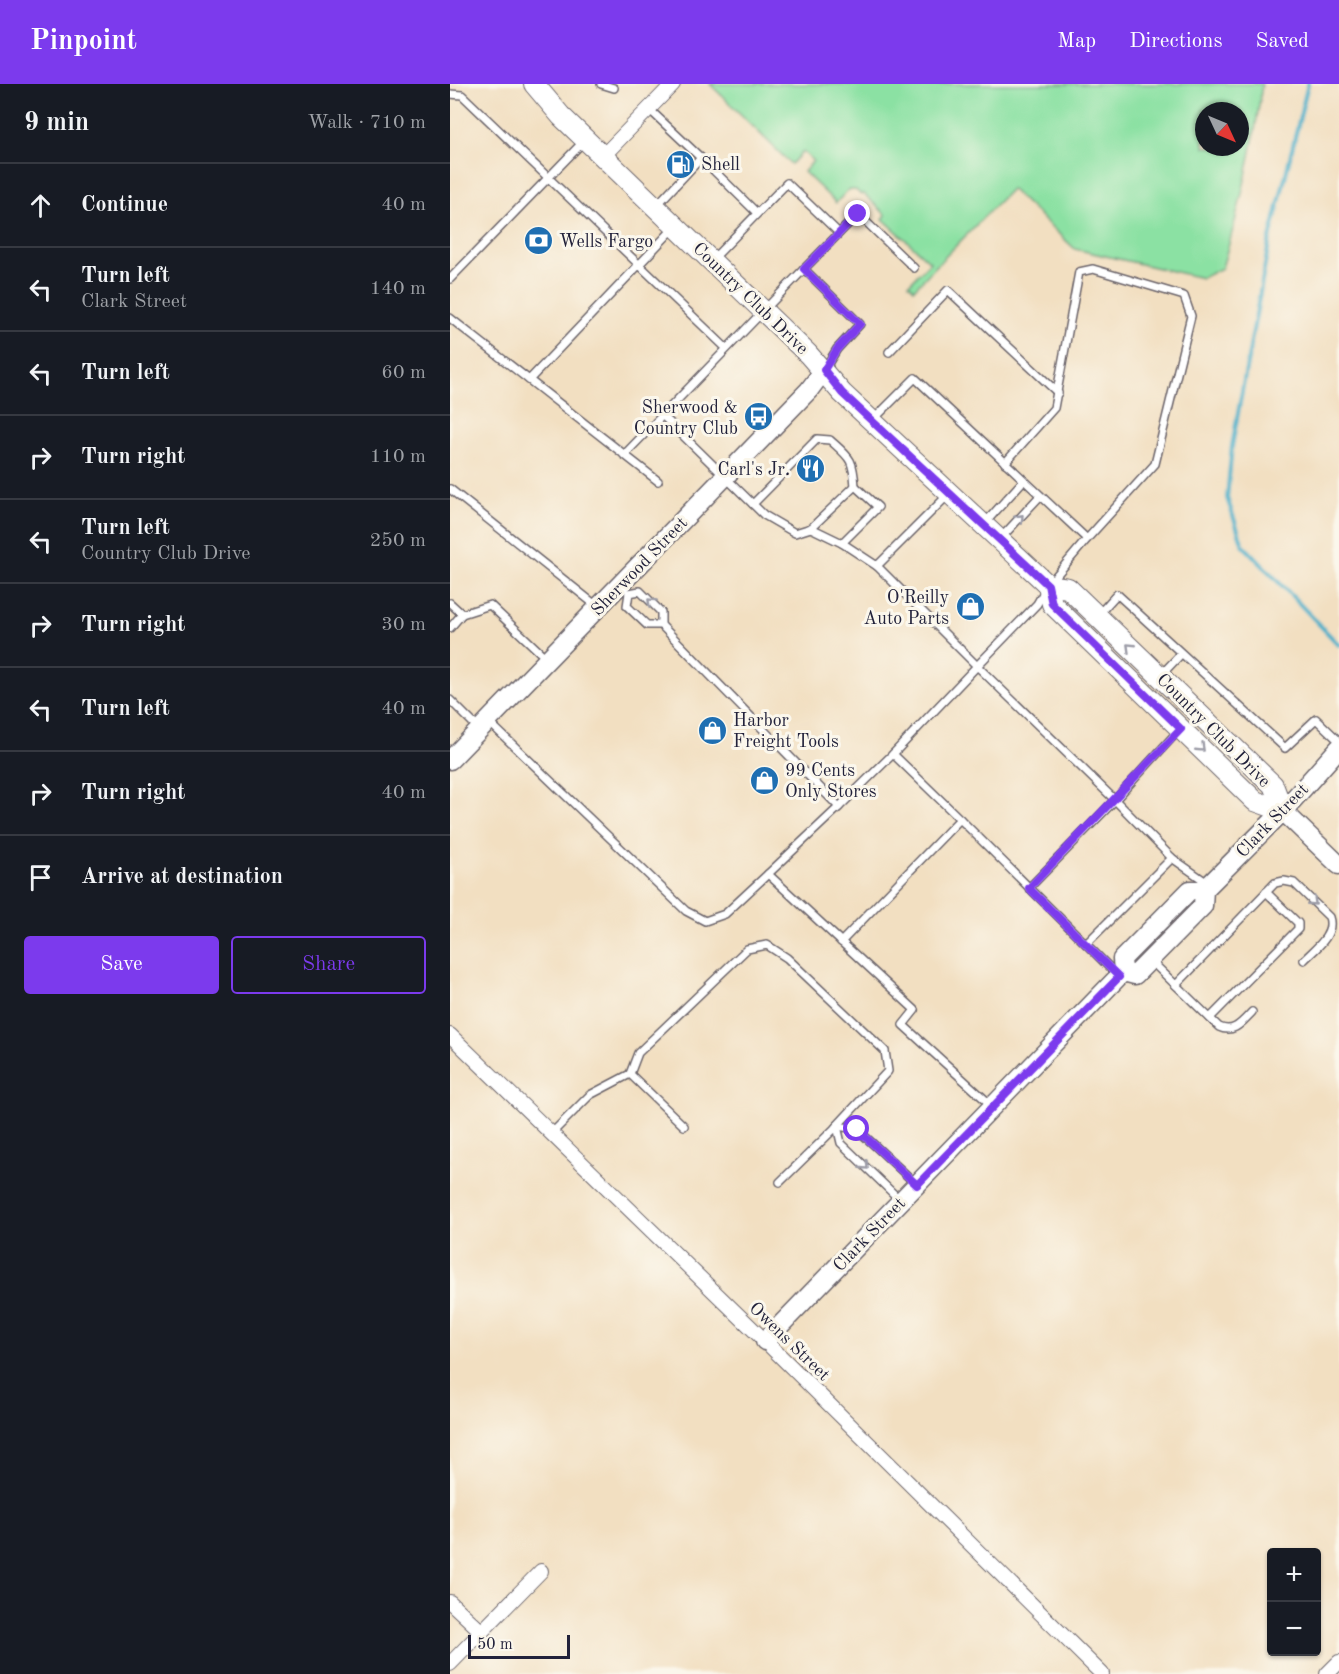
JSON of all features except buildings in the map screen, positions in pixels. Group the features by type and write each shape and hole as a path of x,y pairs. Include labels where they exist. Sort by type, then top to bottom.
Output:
{"main road":[{"name":"Country Club Drive","path":"534,84 585,140 824,370 842,393 1048,585 1068,588 1273,785 1283,811"},
{"name":"Country Club Drive","path":"1048,585 1052,604 1255,801 1283,811"}],"street":[{"path":"603,156 673,84"},
{"name":"Sherwood Street","path":"450,760 598,608 624,589 726,476 809,390 824,370"},
{"name":"Clark Street","path":"765,1341 1121,975 1122,959 1190,890 1206,887 1283,811 1339,748"},
{"path":"1283,811 1339,865"},
{"name":"Clark Street","path":"1121,975 1135,975 1203,906 1206,887"},
{"path":"1150,960 1145,951 1181,913 1183,905 1181,899"},
{"name":"Owens Street","path":"450,1035 765,1341 1102,1674"},
{"path":"450,1664 541,1570"},
{"path":"450,1602 481,1631"},
{"path":"1327,1674 1339,1662"}],"lane":[{"path":"601,84 614,88"},
{"path":"450,94 462,95 726,348"},
{"path":"649,109 757,213"},
{"path":"450,279 585,140"},
{"path":"656,206 701,158"},
{"path":"712,260 787,183 839,233"},
{"path":"624,454 858,214 914,268"},
{"path":"529,380 676,226"},
{"path":"804,269 860,324 837,349 824,370"},
{"path":"450,700 484,725 686,911 705,921 725,914 893,754 1037,604 1048,585 1155,464 1191,316 1184,296 1093,269 1079,272 1054,408 1005,463"},
{"path":"889,352 948,290 1058,393"},
{"path":"450,318 658,482"},
{"path":"872,421 915,378 1087,539"},
{"path":"662,415 764,515 795,533 811,528 855,486"},
{"path":"753,504 817,439 830,440 853,464 855,486 878,507 842,543"},
{"path":"982,525 1023,481"},
{"path":"450,489 598,608"},
{"path":"877,566 949,494"},
{"path":"999,540 1040,496"},
{"path":"811,528 842,543 877,566 1172,858 1206,887"},
{"path":"661,625 647,625 627,606 624,589 640,591 661,612 661,625 839,807"},
{"path":"1097,616 1117,594 1285,748 1316,719 1339,741"},
{"path":"450,603 462,614"},
{"path":"450,628 462,614 490,605 548,659"},
{"path":"1160,676 1180,654"},
{"path":"1029,888 1181,729"},
{"path":"893,754 1086,944 1121,975"},
{"path":"841,942 960,819"},
{"path":"1086,944 1172,858"},
{"path":"768,874 915,1010 903,1025 993,1106"},
{"path":"1176,985 1275,883 1284,881 1294,884 1329,917 1332,925 1330,933 1304,960"},
{"path":"1210,1018 1298,929 1298,923 1266,892"},
{"path":"551,1134 591,1095 630,1074 638,1053 747,949 767,945 787,958 885,1051 888,1071 837,1126 780,1182"},
{"path":"1150,960 1219,1027 1226,1030 1236,1028 1252,1012"},
{"path":"630,1074 684,1126"},
{"path":"837,1126 857,1129 917,1185"},
{"path":"837,1126 841,1143 901,1201"}],"green space":[{"path":"710,84 1262,84 1246,177 1222,268 1202,278 1075,249 1011,189 914,289 909,284 930,262 883,219 886,215 863,193 861,195 856,190 848,190 836,203 804,172 813,161 803,152 791,164"}],"waterway":[{"path":"1308,84 1269,243 1232,446 1227,498 1243,545 1339,645"}],"place":[{"name":"Shell","path":"680,164"},
{"name":"Wells Fargo","path":"538,241"},
{"name":"Sherwood & Country Club","path":"759,417"},
{"name":"Carl's Jr.","path":"811,469"},
{"name":"O'Reilly Auto Parts","path":"970,607"},
{"name":"Harbor Freight Tools","path":"712,730"},
{"name":"99 Cents Only Stores","path":"764,780"}],"route":[{"path":"857,1129 917,1185 1119,977 1029,888 1181,729 1052,604 1048,585 842,393 824,370 837,349 860,324 804,269 858,214"}]}
